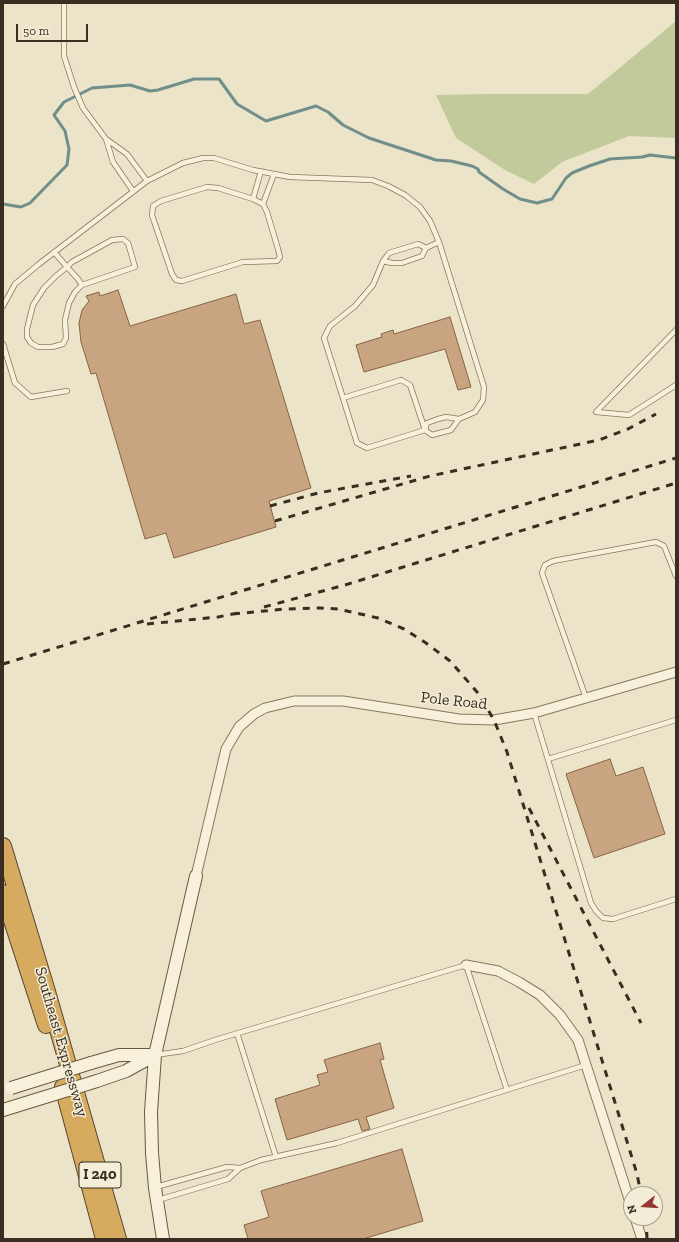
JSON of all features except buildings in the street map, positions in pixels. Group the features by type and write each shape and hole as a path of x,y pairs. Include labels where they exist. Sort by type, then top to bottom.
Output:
{"highway":[{"name":"Southeast Expressway","path":"3,846 118,1239"},
{"name":"Southeast Expressway","path":"3,893 54,1051 104,1239"},
{"path":"102,1184 125,1239"}],"main road":[{"path":"163,1239 155,1188 151,1112 156,1055 196,876"},
{"path":"7,1089 119,1055 156,1055"},
{"path":"3,1110 126,1071 156,1055"}],"street":[{"name":"Pole Road","path":"196,876 223,758 234,733 254,714 270,706 294,701 349,702 458,719 502,719 534,713 676,672"},
{"path":"466,965 498,971 540,995 560,1015 578,1040 625,1186"},
{"path":"638,1226 642,1239"}],"lane":[{"path":"64,3 64,56 74,87 83,108 106,139 127,154 147,181"},
{"path":"106,139 113,162 134,191"},
{"path":"3,306 16,284 54,252 147,181 169,168 203,158 214,158 274,174 306,179 372,180 405,195 420,207 430,221 439,242 484,387 483,400 475,412 459,419 451,430 432,435 425,430 410,385 401,380 343,398"},
{"path":"253,199 261,171"},
{"path":"262,204 274,174"},
{"path":"207,187 218,188 253,199 262,204 267,212 280,257 277,261 243,262 182,281 176,280 172,274 152,215 153,206 161,201 207,187"},
{"path":"123,239 128,243 135,267 82,285 75,292 68,303 65,320 66,338 63,344 52,347 38,346 31,343 26,337 27,329 33,305 44,288 72,262 112,240 123,239"},
{"path":"383,261 392,263 402,262 422,256 426,248 439,242"},
{"path":"425,430 367,448 357,443 324,338 330,326 355,306 373,285 383,261 389,254 418,244 426,248"},
{"path":"54,252 82,285"},
{"path":"676,330 596,412 629,415 676,385"},
{"path":"3,344 15,383 31,397 67,391"},
{"path":"425,430 427,423 438,419 446,417 459,419"},
{"path":"586,698 542,573 545,565 553,561 656,542 664,546 676,576"},
{"path":"534,713 591,903 596,911 603,918 613,919 676,899"},
{"path":"548,759 676,720"},
{"path":"156,1055 183,1052 237,1033 466,965 507,1090"},
{"path":"237,1033 276,1157"},
{"path":"157,1201 228,1179 240,1168 276,1157 337,1143 586,1065"},
{"path":"155,1188 227,1166 240,1168"}],"green space":[{"path":"676,21 676,138 629,136 562,162 534,184 505,170 456,138 436,95 588,94"}],"waterway":[{"path":"3,204 21,207 30,203 67,165 69,149 65,131 54,115 64,102 92,88 130,85 150,91 194,79 219,79 237,104 266,121 316,106 328,112 343,125 369,138 436,160 451,161 472,166 503,189 520,199 537,203 552,199 566,178 572,173 610,159 650,155 676,158"}],"railway":[{"path":"275,521 430,476 599,440 628,429 656,414"},
{"path":"3,664 676,458"},
{"path":"270,506 318,493 411,476"},
{"path":"264,607 345,585 676,483"},
{"path":"233,614 285,609 320,608 338,609 378,618 404,629 426,643 450,661 478,693 494,720 507,752 637,1174 639,1186"},
{"path":"147,624 218,617 238,613"},
{"path":"529,808 641,1023"},
{"path":"646,1226 647,1239"}]}
